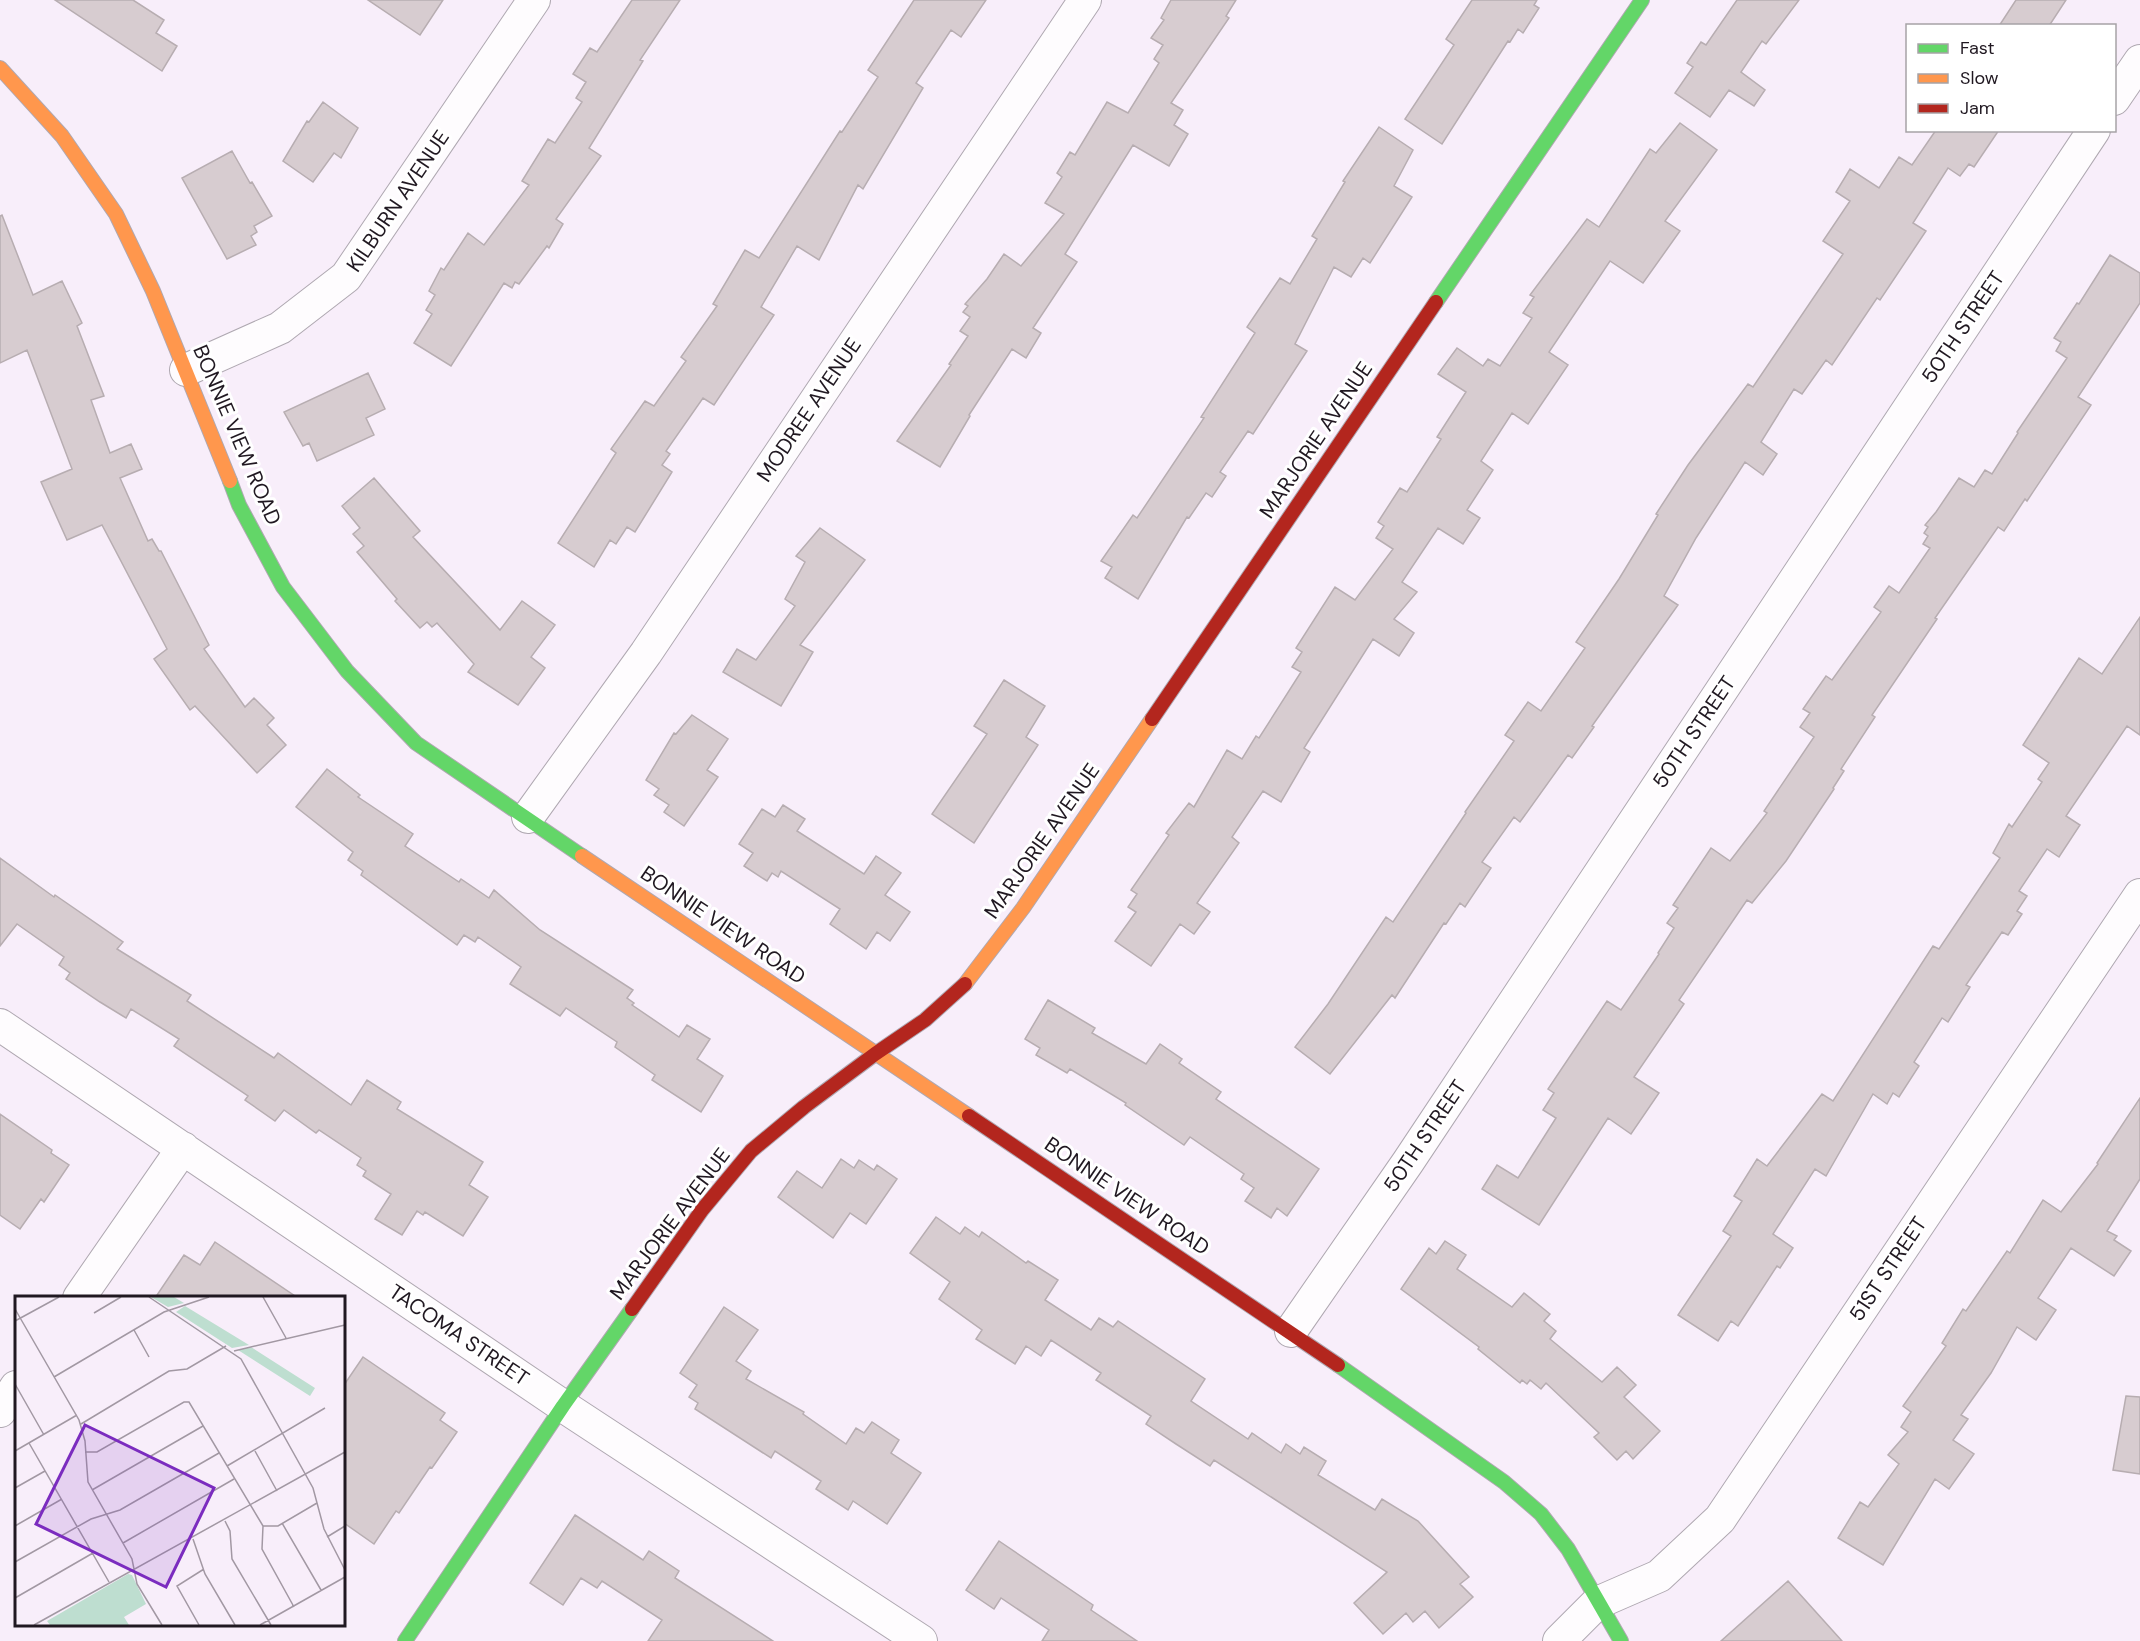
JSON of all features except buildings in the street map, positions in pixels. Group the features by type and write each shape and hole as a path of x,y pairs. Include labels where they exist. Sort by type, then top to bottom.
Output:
{"street":[{"name":"KILBURN AVENUE","path":"186,370 280,328 346,277 534,0"},
{"name":"MODREE AVENUE","path":"528,817 646,653 1085,0"},
{"name":"MARJORIE AVENUE","path":"405,1641 563,1406 702,1210 751,1151 804,1107 875,1054 926,1020 969,981 1023,908 1642,0"},
{"path":"2116,97 2140,61"},
{"name":"BONNIE VIEW ROAD","path":"0,68 62,136 116,214 153,291 239,505 283,587 347,672 416,743 875,1054 1291,1330 1504,1482 1541,1514 1568,1549 1597,1603 1621,1641"},
{"name":"50TH STREET","path":"1291,1330 1408,1162 2093,132"},
{"name":"51ST STREET","path":"1597,1603 1659,1576 1720,1519 2140,895"},
{"name":"TACOMA STREET","path":"0,1025 563,1406 921,1641"},
{"path":"80,1296 183,1148"},
{"path":"0,1411 15,1388"},
{"path":"1559,1641 1597,1603"}],"traffic: fast":[{"path":"1436,302 1642,0"},
{"path":"230,481 239,505 283,587 347,671 416,743 582,856"},
{"path":"405,1641 563,1406 632,1309"},
{"path":"1338,1365 1504,1482 1541,1514 1568,1549 1621,1641"}],"traffic: slow":[{"path":"0,68 62,136 116,214 153,291 230,481"},
{"path":"965,984 1023,908 1152,719"},
{"path":"582,856 969,1116"}],"traffic: jam":[{"path":"1152,719 1436,302"},
{"path":"632,1309 702,1210 751,1151 804,1107 925,1020 965,984"},
{"path":"969,1116 1338,1365"}]}
